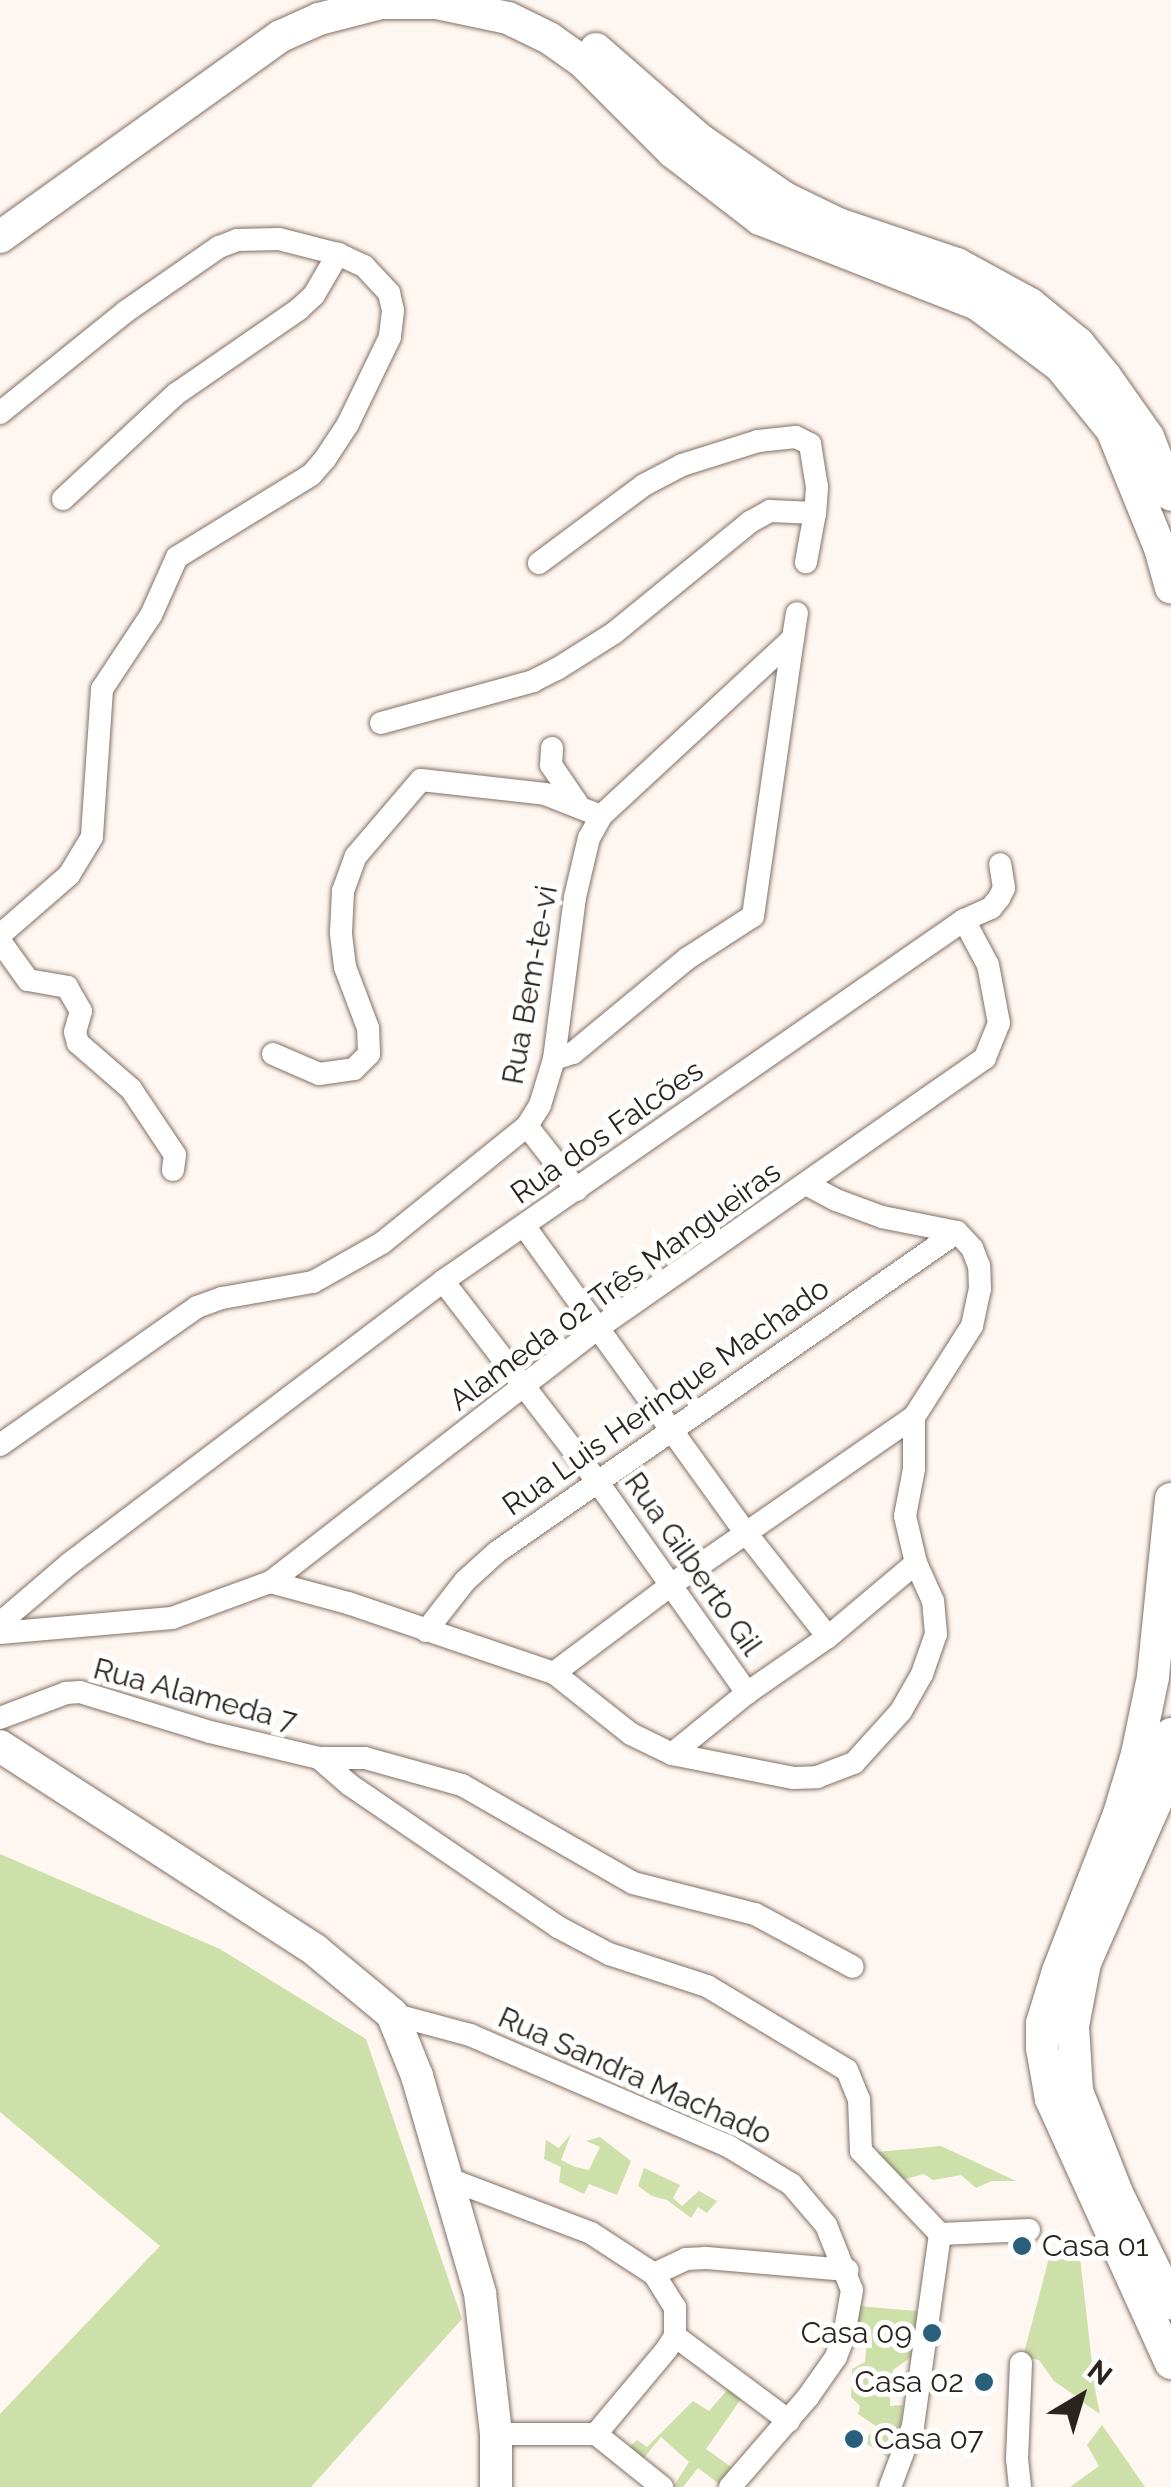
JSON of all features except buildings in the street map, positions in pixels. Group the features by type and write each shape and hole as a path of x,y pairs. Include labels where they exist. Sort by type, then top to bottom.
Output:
{"main road":[{"path":"0,212 254,27 312,0"},
{"path":"522,0 567,26 700,139 785,198 876,239 957,264 1030,304 1078,343 1105,376 1148,437 1171,494"},
{"path":"0,237 281,36 319,19 381,2 437,4 508,18 550,38 583,62 673,152 760,220 977,304 1060,366 1112,430 1160,548 1171,588"},
{"path":"1171,1499 1153,1677 1137,1754 1042,2024 1051,2099 1171,2364"},
{"path":"1171,1734 1155,1804 1085,1962 1073,2026 1077,2091 1117,2193 1171,2303"},
{"path":"0,1746 315,1950 392,2014 450,2179 483,2311 496,2434 496,2487"}],"street":[{"path":"0,413 125,312 219,247 237,240 279,239 338,254 364,266 389,292 390,337 377,368 348,424 311,475 177,557 150,614 102,689 92,837 68,875 0,938 28,980 67,987 81,1011 75,1032 88,1054 131,1089 175,1154 173,1170"},
{"path":"62,500 176,394 299,309 314,295 338,254"},
{"path":"539,563 644,484 682,464 758,441 796,437 810,444 817,486 806,562"},
{"path":"382,723 533,681 614,633 750,522 770,511 815,513"},
{"path":"554,1059 573,1053 688,958 753,916 760,894 797,614"},
{"name":"Rua Bem-te-vi","path":"0,1445 197,1307 222,1298 314,1282 382,1243 527,1126 540,1105 554,1059 575,897 589,838 601,816 793,638"},
{"path":"552,748 550,766 577,803"},
{"path":"273,1054 319,1074 354,1070 369,1054 368,1028 346,967 341,932 343,891 356,856 421,780 544,794 577,803 601,816"},
{"name":"Rua dos Falcões","path":"0,1623 69,1564 444,1280 525,1227 898,962 964,920 991,908 1004,888 1000,864"},
{"path":"806,1184 985,1058 993,1047 999,1023 988,966 964,920"},
{"path":"527,1126 577,1190"},
{"name":"Alameda 02 Três Mangueiras","path":"0,1633 172,1618 270,1582 598,1328 806,1184 882,1217 957,1232"},
{"path":"525,1227 746,1532 828,1637"},
{"path":"554,1674 671,1585 914,1417 972,1326 977,1311 979,1266 972,1248 957,1232"},
{"name":"Rua Luis Herinque Machado","path":"426,1630 464,1582 497,1552 957,1232"},
{"name":"Rua Gilberto Gil","path":"444,1280 597,1481 747,1693"},
{"path":"270,1582 554,1674 630,1734 672,1754 792,1778 817,1777 854,1763 901,1712 922,1674 936,1634 933,1602 916,1563 904,1503 914,1469 914,1417"},
{"path":"672,1754 747,1693 828,1637 916,1563"},
{"name":"Rua Alameda 7","path":"0,1718 66,1693 80,1692 196,1728 319,1758"},
{"path":"319,1758 365,1758 477,1790 633,1883 755,1914 853,1968"},
{"path":"319,1758 350,1784 558,1927 610,1954 707,1986 847,2070 860,2099 861,2151 940,2234 1029,2230"},
{"name":"Rua Sandra Machado","path":"392,2014 470,2034 753,2158 808,2202 826,2225 847,2270 850,2313 840,2347 789,2421 730,2487"},
{"path":"450,2179 591,2233 654,2274 675,2307 674,2336 596,2434"},
{"path":"890,2487 912,2426 940,2234"},
{"path":"654,2274 686,2259 706,2258 847,2270"},
{"path":"674,2336 789,2421"},
{"path":"1020,2487 1017,2458 1021,2363"},
{"path":"496,2434 596,2434 662,2487"}],"green space":[{"path":"0,1854 220,1949 366,2039 462,2319 311,2487 0,2487 0,2414 160,2246 0,2112"},
{"path":"571,2134 561,2160 575,2167 589,2170 600,2147 586,2141 600,2137 631,2161 617,2195 589,2184 584,2194 559,2182 561,2167 544,2159 546,2140 559,2148"},
{"path":"941,2146 1016,2181 992,2181 976,2188 961,2175 933,2180 924,2174 895,2182 867,2153"},
{"path":"644,2168 680,2185 673,2198 682,2206 699,2191 717,2201 707,2213 698,2207 691,2218 667,2200 638,2186"},
{"path":"1079,2249 1100,2414 1081,2401 1086,2397 1074,2395 1054,2381 1039,2360 1023,2357 1049,2258"},
{"path":"858,2306 917,2311 914,2355 893,2370 891,2383 885,2382 890,2386 890,2406 903,2405 896,2463 864,2442 876,2426 858,2414 860,2406 851,2397 852,2369 865,2362 867,2340 856,2332"},
{"path":"729,2388 741,2399 706,2449 734,2469 722,2486 698,2468 683,2487 673,2487 689,2462 661,2437 638,2465 627,2449 637,2440 647,2447 693,2401 709,2411"},
{"path":"1102,2425 1145,2487 1070,2487 1099,2466 1087,2445"}],"place":[{"name":"Casa 01","path":"1022,2246"},
{"name":"Casa 09","path":"932,2333"},
{"name":"Casa 02","path":"984,2382"},
{"name":"Casa 07","path":"854,2439"}]}
